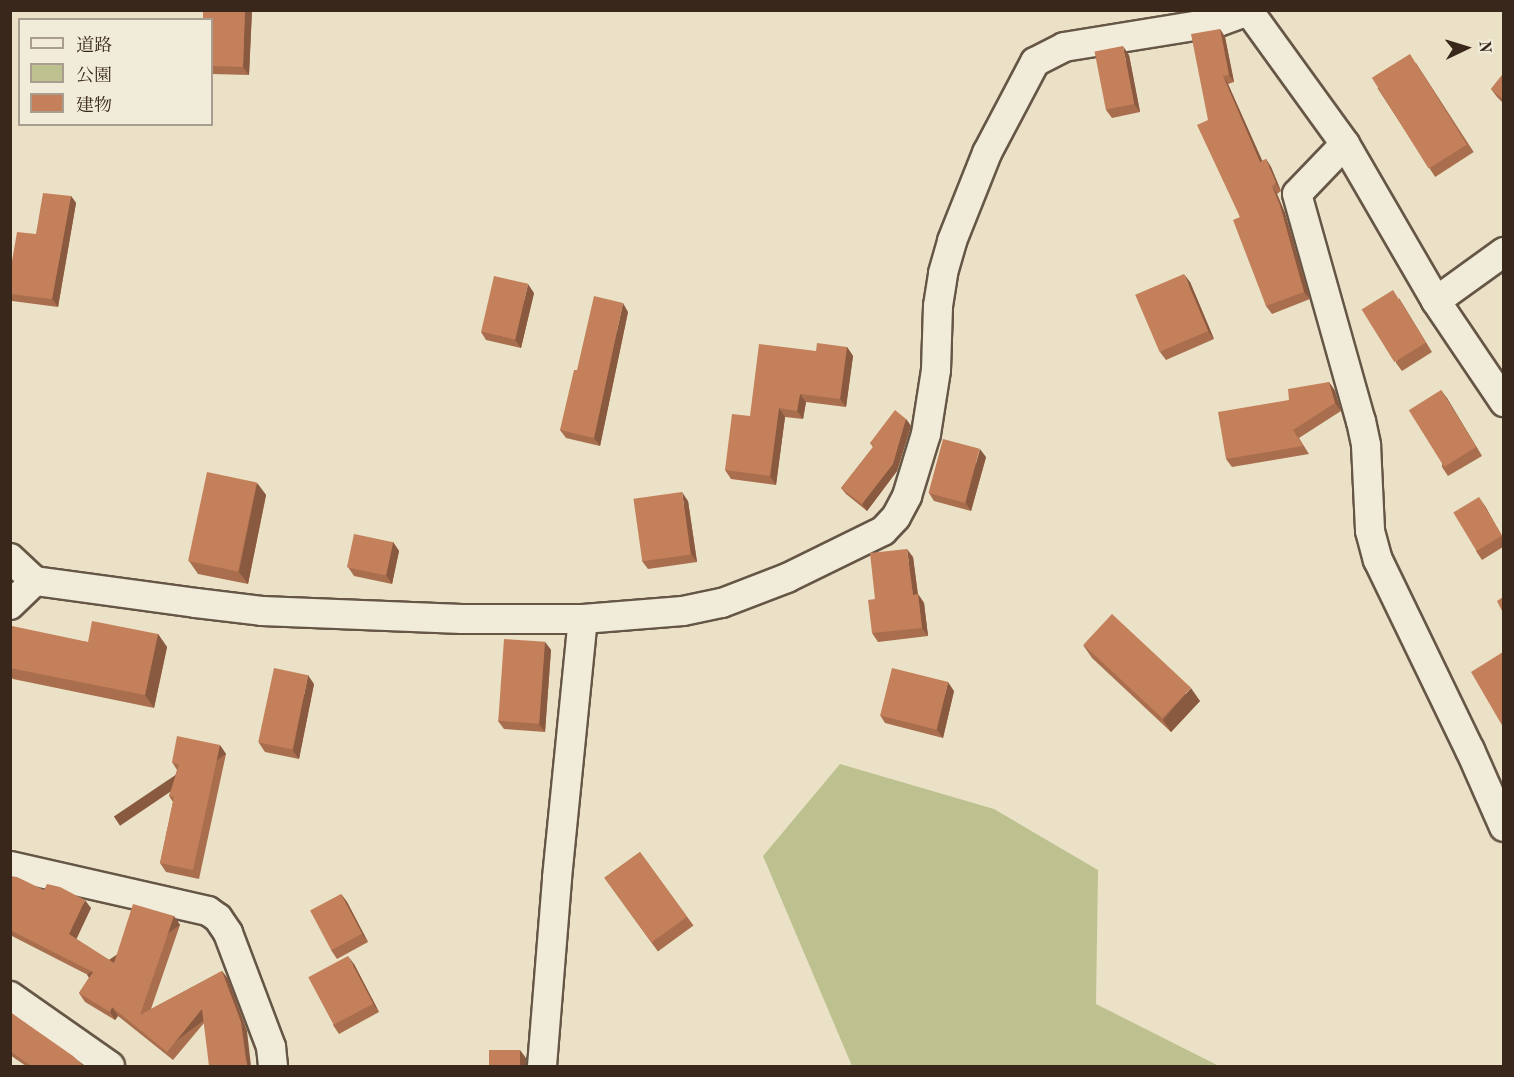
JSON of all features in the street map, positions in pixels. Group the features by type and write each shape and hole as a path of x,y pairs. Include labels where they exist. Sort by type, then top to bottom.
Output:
{"street":[{"path":"10,558 35,581 262,610 462,619 583,619 683,611 722,603 787,578 883,531 896,517 907,496 926,434 936,370 940,295 952,241 965,203 987,153 1035,62 1064,47 1218,22 1248,11 1345,144 1436,301 1503,402"},
{"path":"1345,144 1298,194 1361,421 1366,445 1370,531 1378,560 1470,750 1503,827"},
{"path":"1436,301 1503,252"},
{"path":"10,605 35,581"},
{"path":"542,1066 557,878 583,619"},
{"path":"10,866 208,911 218,918 228,933 271,1047 273,1066"},
{"path":"10,996 110,1066"}],"green space":[{"path":"840,764 994,809 1098,870 1096,1004 1219,1066 852,1066 763,856"}],"building":[{"path":"203,10 245,10 243,67 213,66 213,18 203,18"},
{"path":"1220,29 1229,75 1223,76 1260,162 1266,159 1276,183 1272,186 1280,205 1304,292 1266,306 1233,220 1240,217 1197,125 1208,120 1191,34"},
{"path":"1123,46 1134,104 1106,109 1095,52"},
{"path":"1410,54 1467,145 1429,169 1372,78"},
{"path":"1503,74 1503,99 1491,89"},
{"path":"43,193 71,196 52,299 10,294 10,273 17,232 36,234"},
{"path":"1184,274 1208,331 1159,352 1135,295"},
{"path":"494,276 528,284 515,339 481,332"},
{"path":"1393,290 1426,343 1394,362 1362,310"},
{"path":"594,296 623,303 594,438 560,430"},
{"path":"817,343 847,347 840,399 800,394 797,411 779,408 770,476 725,470 732,414 750,416 759,344 816,351"},
{"path":"1329,382 1335,403 1293,430 1303,446 1226,459 1218,412 1289,400 1288,389"},
{"path":"1441,390 1477,447 1444,467 1409,410"},
{"path":"895,410 906,419 893,464 862,504 841,488 874,446 870,443"},
{"path":"943,439 980,449 965,503 929,493"},
{"path":"207,472 257,483 238,572 188,561"},
{"path":"682,492 691,554 642,561 633,499"},
{"path":"1479,497 1502,536 1476,551 1453,512"},
{"path":"354,534 393,542 386,576 347,567"},
{"path":"907,549 913,595 918,594 922,628 872,633 868,600 875,599 870,553"},
{"path":"1503,597 1503,613 1497,601"},
{"path":"1112,614 1191,688 1162,718 1083,645"},
{"path":"92,621 158,634 145,695 10,668 12,626 88,642"},
{"path":"504,639 545,642 539,724 498,721"},
{"path":"1503,652 1503,727 1471,672"},
{"path":"274,668 308,675 292,750 258,742"},
{"path":"892,668 948,682 936,730 880,716"},
{"path":"177,736 220,745 193,870 160,863 174,797 169,796 179,765 172,762"},
{"path":"640,852 687,917 651,943 604,878"},
{"path":"10,876 44,890 47,884 60,887 85,900 69,934 114,963 133,904 174,916 140,1015 222,971 241,1022 247,1066 209,1066 202,1009 167,1052 112,1007 110,1012 79,993 93,972 10,930"},
{"path":"341,894 362,934 331,950 310,910"},
{"path":"348,956 373,1004 334,1025 308,977"},
{"path":"10,1012 84,1066 31,1066 10,1051"},
{"path":"489,1050 520,1050 520,1066 489,1066"}]}
